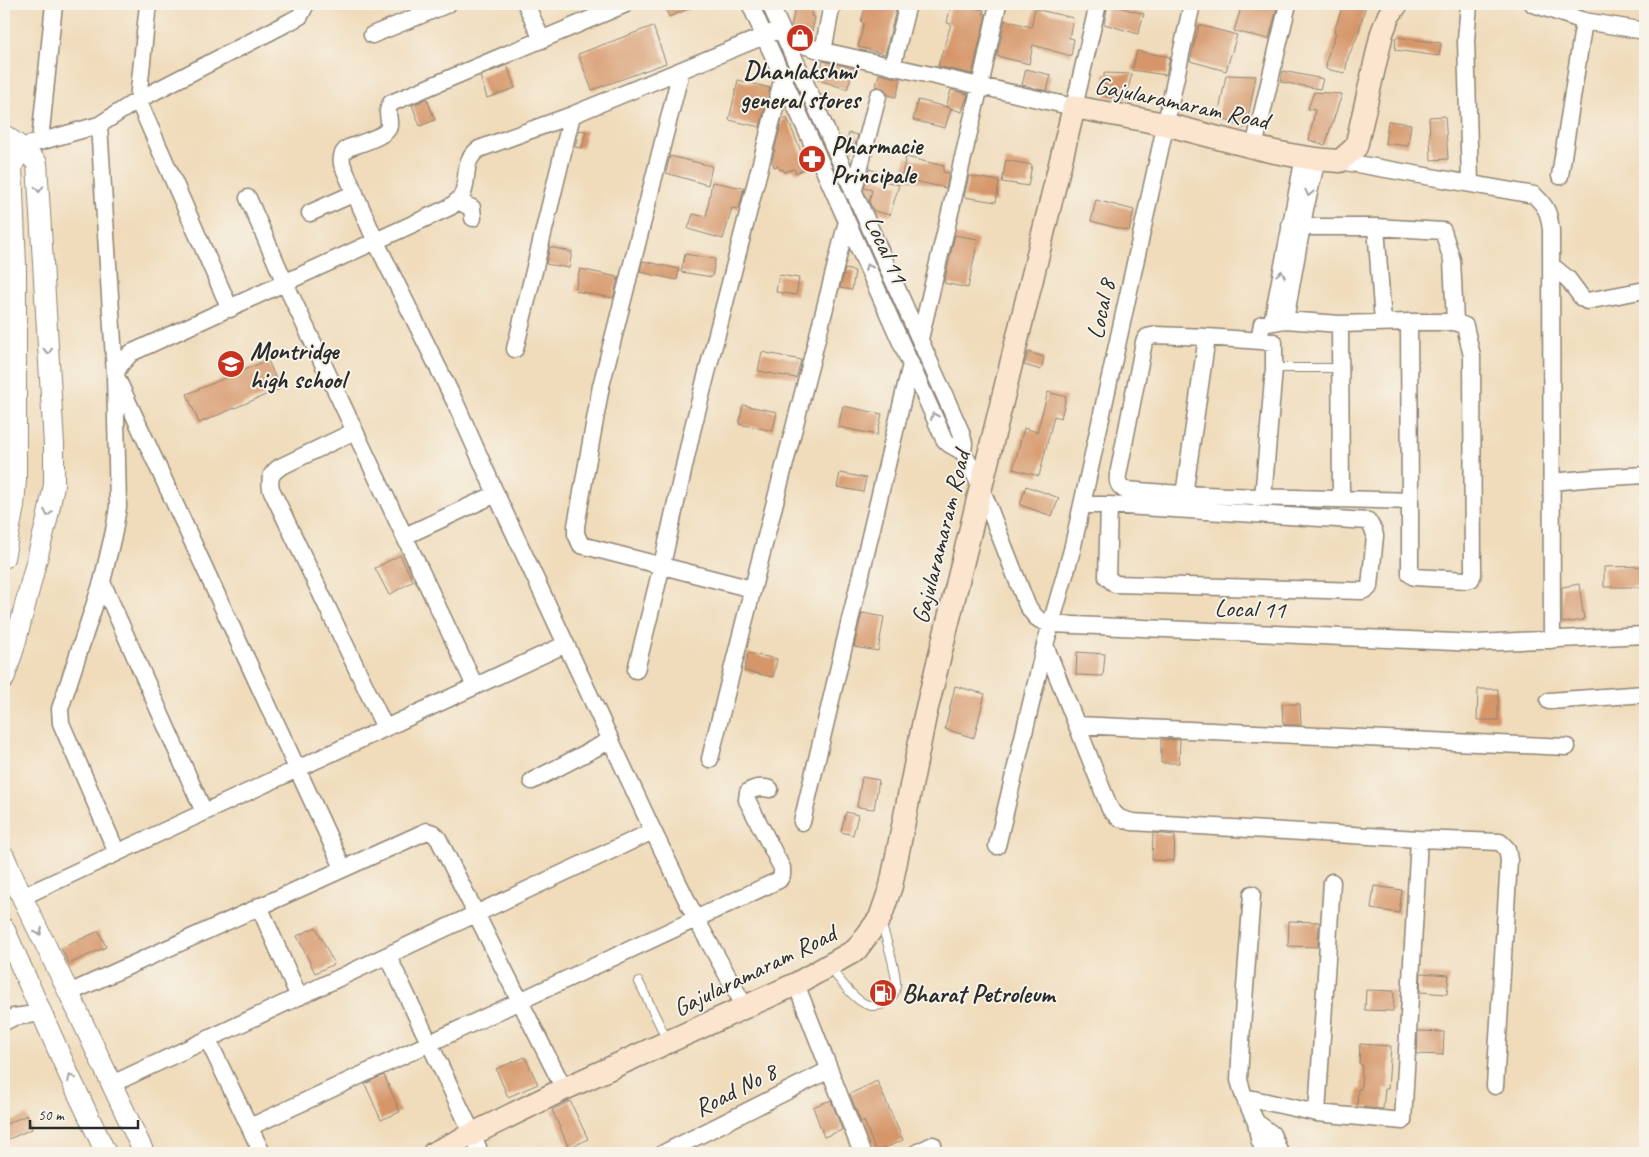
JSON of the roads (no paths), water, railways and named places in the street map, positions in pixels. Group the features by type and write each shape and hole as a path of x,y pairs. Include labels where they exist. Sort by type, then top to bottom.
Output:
{"main road":[{"path":"1340,161 1356,147 1382,33 1389,15 1397,4"},
{"name":"Gajularamaram Road","path":"434,1153 476,1144 564,1089 796,984 856,950 880,918 891,886 925,716 980,485 1074,107 1166,125 1254,147 1310,158 1340,161"}],"street":[{"path":"40,141 54,4"},
{"path":"148,4 138,100 230,309"},
{"path":"4,558 14,506 16,479 16,266 12,167 21,147 99,125 138,100 300,16 306,4"},
{"path":"372,35 448,4"},
{"path":"526,4 542,40"},
{"path":"626,4 391,103 387,112 389,125 387,131 382,135 348,148 341,157 342,164 376,242 456,404 653,831 696,919 745,1007"},
{"name":"Local 11","path":"750,4 944,439 963,452 980,485 1027,605 1034,616 1041,622 1477,643 1645,635"},
{"name":"Local 11","path":"770,4 961,432 964,443 963,452"},
{"path":"823,51 832,4"},
{"path":"892,67 908,4"},
{"path":"920,339 998,4"},
{"path":"115,374 131,353 450,207 463,194 468,162 471,155 479,149 572,115 765,36 784,35 823,51 1074,107 1098,4"},
{"name":"Local 8","path":"997,846 1045,645 1072,550 1192,4"},
{"path":"1254,147 1288,4"},
{"path":"1469,4 1466,40 1470,183"},
{"path":"1533,4 1584,21 1645,31"},
{"path":"1560,176 1584,21"},
{"path":"681,71 600,386 576,534 582,545 752,589"},
{"path":"636,670 692,431 783,77"},
{"path":"854,193 878,96"},
{"path":"516,349 572,115"},
{"path":"99,125 115,374 118,507 102,582 60,709 61,723 117,852"},
{"path":"4,135 21,147 37,163 54,446 54,485 47,520 14,648 4,679"},
{"path":"1278,321 1310,158"},
{"path":"1340,161 1534,194 1543,203 1550,215 1552,640"},
{"path":"826,172 842,164"},
{"path":"310,213 355,193"},
{"path":"248,198 285,283 475,686"},
{"path":"458,201 472,208 473,218"},
{"path":"710,759 847,221"},
{"path":"1296,226 1376,227 1443,231 1452,260 1455,322"},
{"path":"1376,227 1383,322"},
{"path":"1551,265 1568,279 1582,298 1588,301 1645,290"},
{"path":"892,320 908,312"},
{"path":"1258,341 1262,324 1278,321 1340,324 1383,322 1409,322 1455,322 1465,326 1472,356 1473,574 1471,580 1414,577 1410,574 1409,322"},
{"path":"1340,324 1340,499"},
{"path":"1263,498 1274,368 1274,342 1207,337 1156,335 1147,337 1144,342 1117,481 1120,487 1125,490 1184,495 1263,498 1410,501"},
{"path":"1184,495 1207,337"},
{"path":"802,822 911,364"},
{"path":"115,374 343,868"},
{"path":"355,431 280,467 273,471 269,480 271,489 385,728"},
{"path":"1552,482 1645,475"},
{"path":"404,536 496,494"},
{"path":"1082,505 1109,505 1368,521 1375,536 1370,586 1362,591 1115,584 1106,577 1109,505"},
{"path":"102,582 204,812"},
{"path":"22,897 566,644"},
{"path":"1045,645 1110,809 1119,818 1132,822 1419,840 1500,842 1507,849 1509,860 1495,1086"},
{"path":"1549,701 1645,694"},
{"path":"1077,725 1566,747"},
{"path":"532,781 611,740"},
{"path":"250,1127 429,1042 521,1002 778,880 782,875 782,868 747,800 748,792 752,789 761,787 770,789"},
{"path":"69,993 427,831 434,833 438,838 564,1089"},
{"path":"112,1084 653,831"},
{"path":"1244,1097 1317,1113 1403,1122 1419,840"},
{"path":"4,856 144,1153"},
{"path":"1317,1113 1332,882"},
{"path":"1252,894 1239,1080 1244,1097 1256,1122 1259,1139 1265,1153"},
{"path":"259,906 299,997"},
{"path":"4,928 106,1153"},
{"path":"388,956 476,1144"},
{"path":"796,984 862,1153"},
{"path":"4,1022 14,1017 42,1013"},
{"path":"208,1040 262,1153"},
{"name":"Road No 8","path":"664,1153 830,1070"},
{"path":"1256,1122 1272,1134 1280,1153"},
{"path":"916,1153 932,1145"}],"lane":[{"path":"1274,368 1341,368"},
{"path":"828,966 855,997 867,1006 881,1006 891,999 896,987 893,962 880,918"},
{"path":"638,982 668,1042"}],"place":[{"name":"Dhanlakshmi general stores","path":"800,38"},
{"name":"Pharmacie Principale","path":"812,159"},
{"name":"Montridge high school","path":"231,364"},
{"name":"Bharat Petroleum","path":"883,993"}]}
